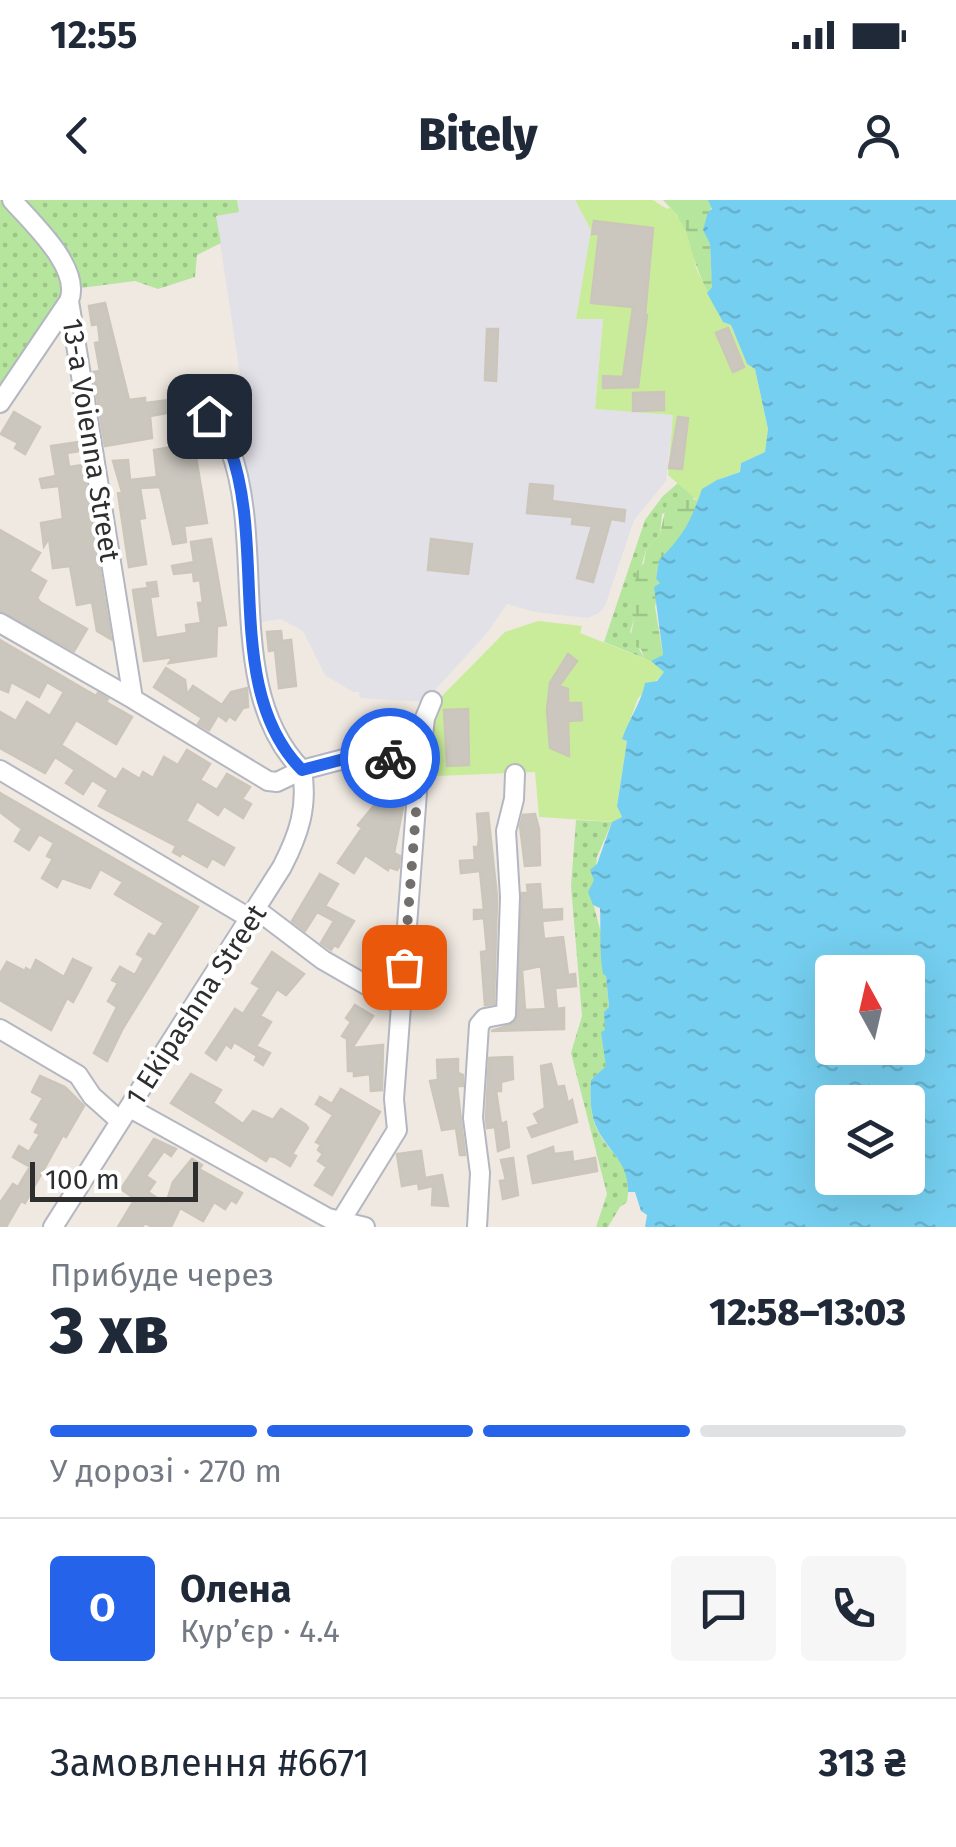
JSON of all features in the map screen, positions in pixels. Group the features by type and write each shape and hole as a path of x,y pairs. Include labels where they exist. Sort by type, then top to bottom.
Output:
{"street":[{"name":"13-a Voienna Street","path":"12,200 54,248 73,288 69,301 133,698"},
{"path":"0,403 69,301"},
{"path":"209,416 229,448 244,511 258,683 286,754 302,770"},
{"path":"0,623 268,781 277,782 302,770 344,759 391,758 419,773"},
{"path":"338,1224 397,1130 394,1099 419,773 432,701"},
{"path":"0,770 254,914 322,960 401,1005"},
{"name":"1 Ekipashna Street","path":"53,1227 254,914 296,840 306,796 302,770"},
{"path":"477,1227 480,1173 473,1118 479,1025 485,1018 506,1014 510,897 506,832 515,774"},
{"path":"0,1028 78,1075 92,1096 125,1114 338,1224 365,1227"}],"shaded area":[{"path":"237,200 575,200 591,230 576,319 603,319 595,409 674,414 666,481 634,520 605,606 599,613 588,618 535,612 507,604 487,633 424,702 360,698 359,692 325,675 303,631 281,619 255,623 236,448 248,428 216,216 238,212"}],"green space":[{"path":"0,200 237,200 239,212 216,216 221,243 197,255 195,277 158,289 135,281 73,289 0,397"},
{"path":"575,200 653,200 667,209 671,207 686,230 697,270 723,322 731,325 747,364 755,369 768,429 765,452 741,463 740,472 710,485 698,501 668,475 673,415 595,409 603,319 576,319 591,230"},
{"path":"663,200 708,200 712,206 703,230 710,244 712,287 707,293 677,215"},
{"path":"686,476 702,489 698,501 694,498 662,514 660,534 646,550 630,607 634,619 630,632 644,658 604,642 645,520 663,496"},
{"path":"685,496 698,501 694,519 659,561 656,579 660,582 655,607 663,655 661,667 629,644 634,619 630,608 637,571 644,563 646,550 660,534 668,498"},
{"path":"538,621 582,626 580,633 651,661 665,672 638,698 623,739 627,741 617,805 622,817 616,822 539,817 535,772 438,776 425,767 433,709 441,697 505,632"},
{"path":"576,820 612,822 597,857 592,899 601,933 609,1008 606,1066 591,1080 591,1101 599,1134 623,1166 628,1187 627,1202 608,1227 596,1227 607,1194 571,1053 582,1016 571,886"}],"water":[{"path":"708,200 956,200 956,1227 645,1227 647,1215 641,1211 635,1192 628,1192 625,1171 598,1131 593,1116 591,1080 606,1066 601,1032 605,1030 604,1012 609,1007 601,957 600,908 593,905 588,892 594,880 590,870 597,864 612,822 622,817 617,806 627,741 622,739 645,683 657,681 664,672 651,661 663,655 654,587 660,583 656,579 659,560 685,528 702,489 740,472 741,463 765,452 768,429 755,369 747,364 731,325 723,322 707,293 712,287 710,244 703,230 712,209"}],"building":[{"path":"594,221 653,228 638,387 603,388 603,376 623,377 633,307 591,303 599,234 592,234"},
{"path":"105,303 129,400 171,400 173,412 150,416 152,438 105,446 93,372 100,371 95,343 100,342 98,324 92,325 89,306"},
{"path":"728,328 744,367 733,372 716,333"},
{"path":"487,329 498,329 496,381 485,380"},
{"path":"664,392 664,410 633,411 633,393"},
{"path":"14,412 40,427 25,454 15,448 18,443 1,434"},
{"path":"678,417 688,418 682,469 669,468"},
{"path":"192,434 207,523 184,526 186,542 173,544 160,487 140,488 145,518 139,519 146,564 129,567 118,493 122,492 113,461 128,460 130,480 157,477 154,450 172,447 171,437"},
{"path":"79,442 80,451 67,453 69,467 83,465 111,639 97,631 92,602 77,605 70,566 53,568 49,538 44,546 41,523 63,519 59,486 42,488 40,479 56,476 51,446"},
{"path":"530,484 553,486 552,501 625,510 624,521 611,519 593,582 577,578 592,526 572,524 573,517 527,513"},
{"path":"0,530 40,553 29,571 46,581 37,598 40,602 87,629 74,651 0,611"},
{"path":"211,539 226,625 217,626 216,656 169,663 173,657 144,661 133,590 148,588 147,583 156,582 158,596 150,597 156,638 187,633 186,625 201,623 200,580 194,581 193,572 174,574 172,566 194,562 191,542"},
{"path":"431,539 472,544 468,574 428,570"},
{"path":"281,631 282,641 291,640 296,686 279,688 275,650 269,651 267,632"},
{"path":"0,640 96,696 98,693 132,717 116,744 76,720 61,745 116,780 123,769 140,779 143,772 153,778 164,757 178,765 187,750 210,764 200,780 217,790 227,774 250,787 242,799 251,804 243,818 224,806 218,815 197,801 186,821 234,848 224,865 212,858 207,867 182,853 180,856 173,852 176,846 99,806 108,790 92,780 83,794 66,783 75,770 55,757 45,773 0,748 0,712 16,721 27,702 50,716 64,692 47,682 39,697 11,682 8,692 0,689"},
{"path":"568,654 577,661 559,686 568,689 568,703 581,703 582,720 568,721 569,756 550,748 547,710 550,683"},
{"path":"166,668 185,680 187,695 193,686 222,705 231,692 247,688 248,707 235,720 229,716 226,721 218,715 209,730 198,724 202,718 154,687"},
{"path":"468,709 469,765 447,766 444,710"},
{"path":"363,719 384,719 384,746 363,746"},
{"path":"392,773 405,780 389,803 404,802 394,853 400,856 399,867 388,870 365,855 354,873 338,863"},
{"path":"0,793 198,907 123,1028 107,1061 94,1053 117,1007 108,1001 118,983 112,980 120,967 135,975 144,958 137,954 149,934 155,937 164,923 115,894 123,882 100,869 90,888 62,878 57,887 42,878 53,859 47,856 54,843 39,834 29,850 15,841 22,829 0,812"},
{"path":"488,813 497,897 494,1004 485,1005 481,952 487,951 484,918 474,919 474,910 484,910 480,871 461,873 460,861 475,860 474,847 478,847 479,839 477,814"},
{"path":"535,814 540,865 525,866 520,826 523,815"},
{"path":"320,874 338,884 325,906 354,921 338,947 334,945 331,950 321,943 334,921 317,912 305,931 292,921"},
{"path":"540,884 542,910 562,909 562,919 542,921 544,939 563,937 568,975 575,974 576,986 555,988 557,1009 564,1008 564,1029 491,1031 517,1019 522,893 528,893 527,885","holes":["541,966 546,1009 525,1010 522,970"]},
{"path":"272,952 304,974 286,995 277,989 260,1016 271,1022 256,1046 270,1053 263,1065 255,1060 257,1056 234,1042 231,1048 226,1044 216,1060 206,1053 235,1009 243,1014 260,988 252,983"},
{"path":"73,959 91,968 73,1002 67,998 51,1030 0,1000 0,974 7,962 31,971 36,960 64,977"},
{"path":"355,1005 373,1016 352,1048 383,1045 382,1090 371,1091 370,1074 354,1076 354,1071 348,1071 347,1039 342,1036 351,1022 346,1018"},
{"path":"512,1057 513,1079 501,1082 501,1091 496,1091 509,1147 498,1151 495,1127 487,1128 486,1118 489,1058"},
{"path":"458,1059 458,1073 463,1075 463,1086 457,1086 465,1155 460,1155 456,1128 442,1130 430,1081 438,1080 437,1060"},
{"path":"551,1064 557,1087 564,1086 568,1103 572,1100 577,1122 532,1137 528,1128 539,1124 534,1114 545,1108 541,1066"},
{"path":"191,1074 221,1090 213,1103 243,1124 253,1111 273,1120 281,1109 306,1125 290,1166 275,1157 269,1156 266,1161 171,1103"},
{"path":"40,1076 65,1087 84,1106 25,1203 21,1201 6,1227 0,1227 0,1203 13,1184 18,1187 30,1167 13,1157 19,1146 29,1152 40,1134 35,1132 39,1124 31,1119 43,1098 32,1092"},
{"path":"341,1089 380,1112 332,1195 315,1185 327,1167 318,1161 323,1154 316,1142 333,1115 316,1104 320,1097 332,1104"},
{"path":"154,1139 176,1149 171,1156 164,1151 146,1176 155,1182 148,1192 166,1204 173,1182 192,1159 202,1165 199,1169 242,1193 236,1203 231,1200 225,1209 214,1202 203,1221 180,1208 171,1227 145,1223 142,1227 118,1227 135,1199 121,1189"},
{"path":"553,1147 554,1154 572,1152 573,1162 595,1158 597,1171 533,1183 528,1156"},
{"path":"421,1151 425,1178 442,1175 448,1206 432,1205 433,1186 402,1186 397,1154"},
{"path":"513,1158 518,1195 503,1199 500,1181 506,1180 501,1160"}],"way so far":[{"path":"390,758 419,773 404,967"}],"route":[{"path":"209,416 229,448 244,511 258,683 286,754 302,770 344,759 390,758"}]}
